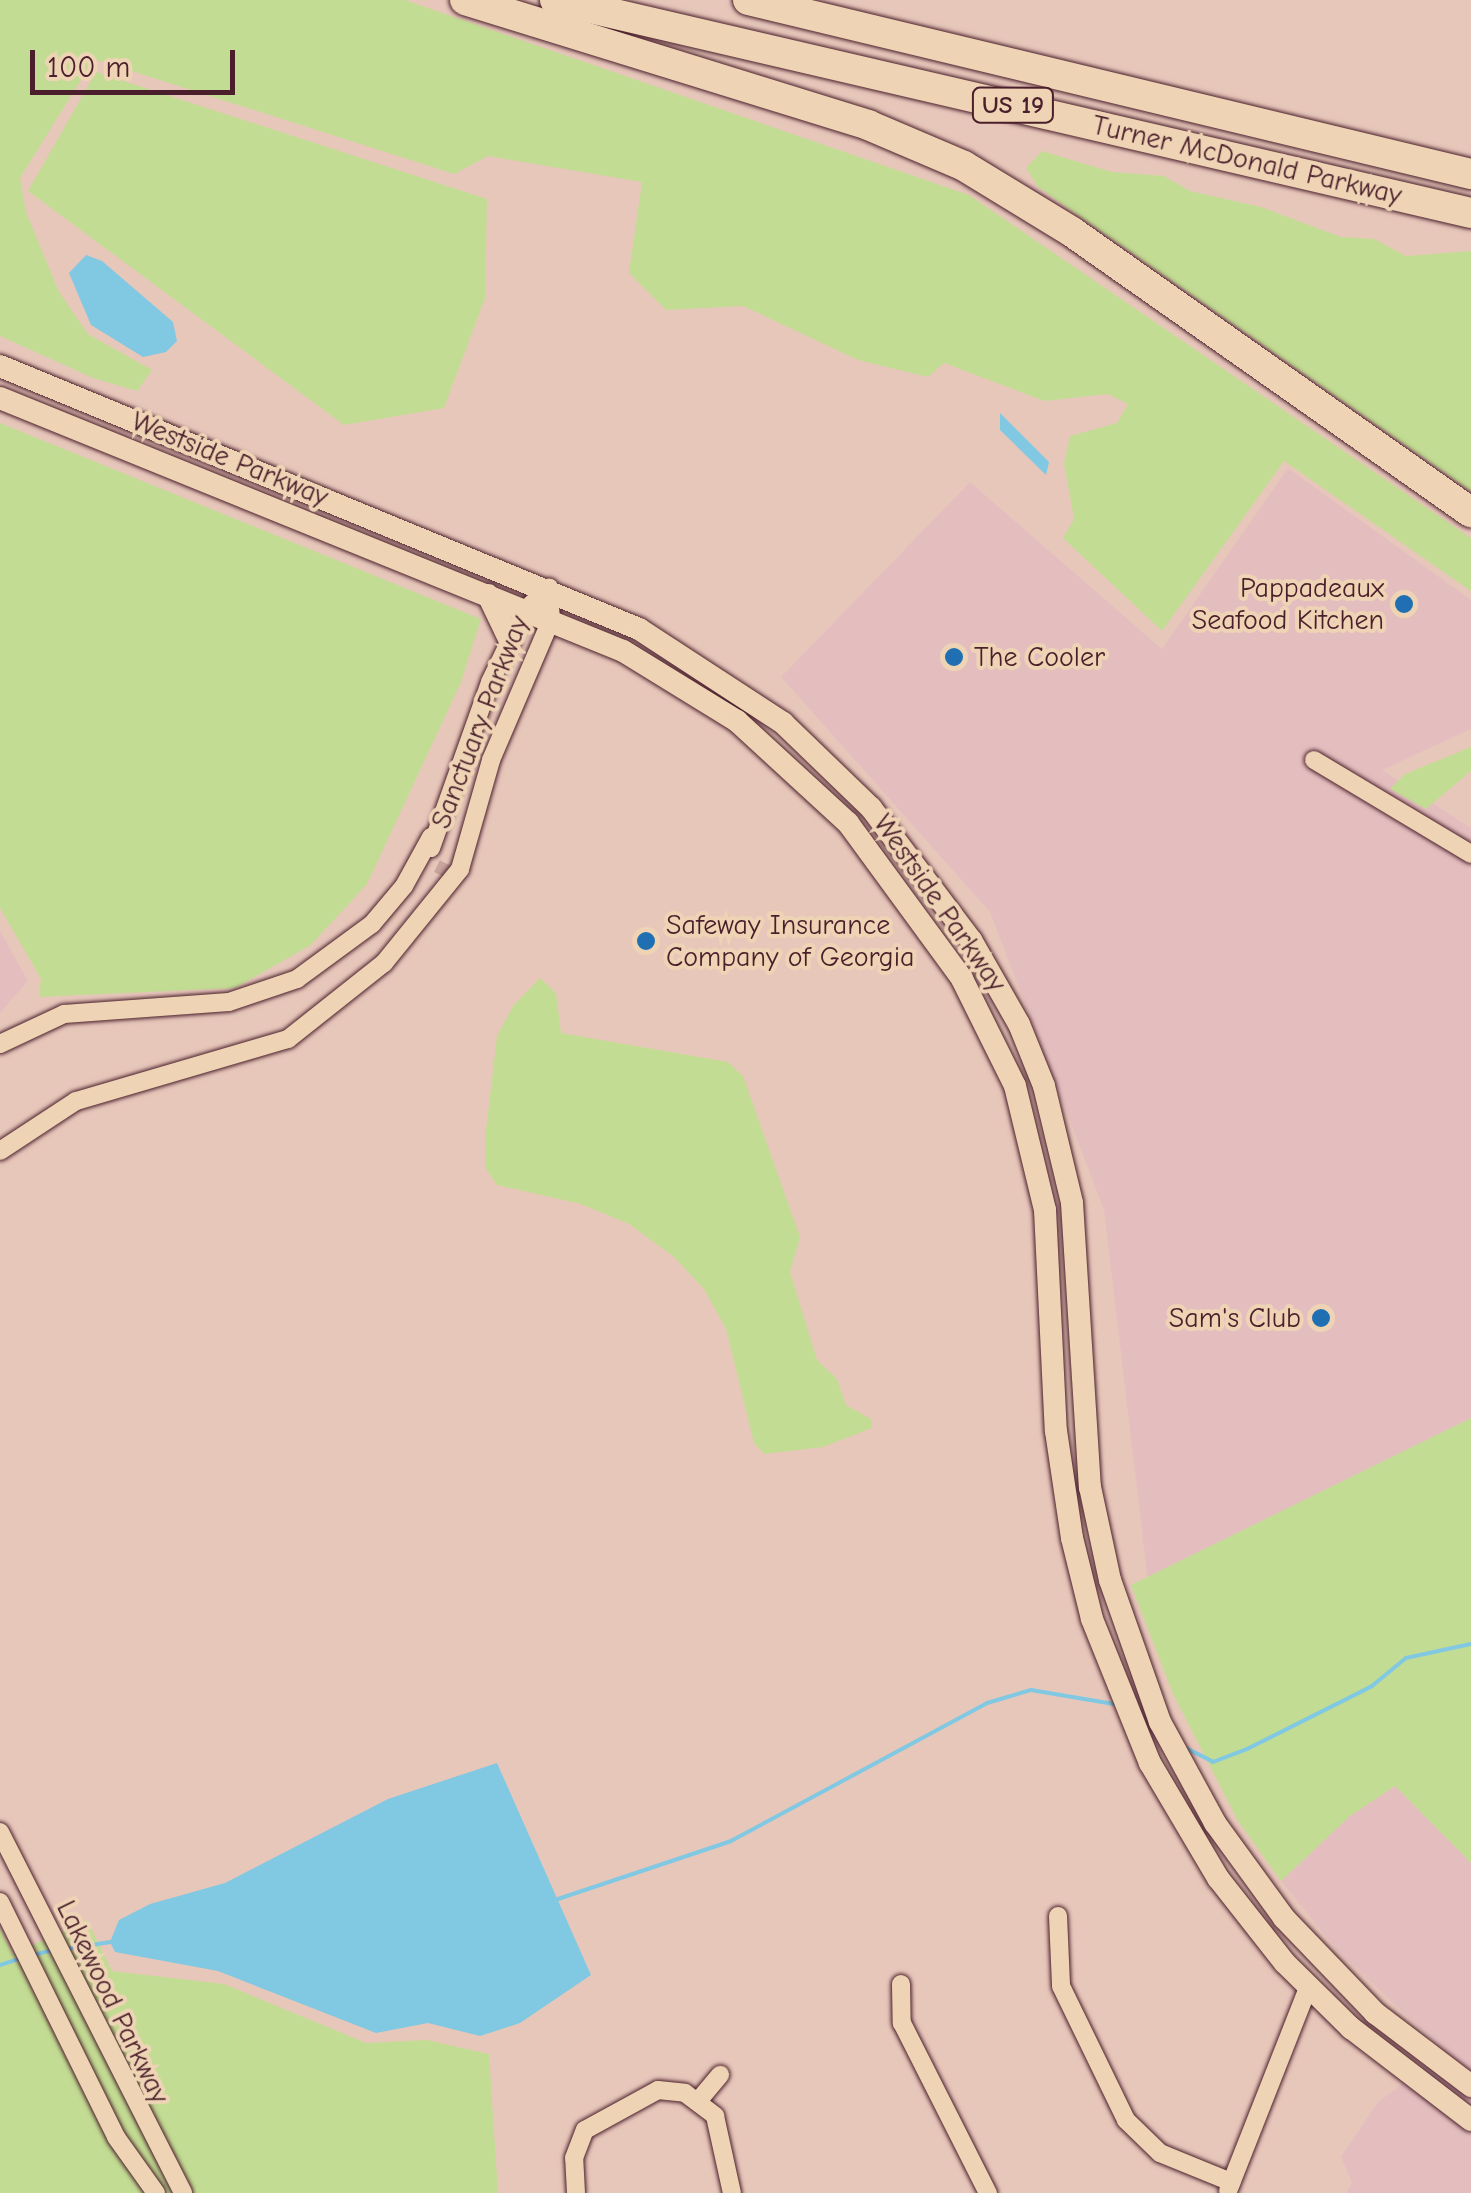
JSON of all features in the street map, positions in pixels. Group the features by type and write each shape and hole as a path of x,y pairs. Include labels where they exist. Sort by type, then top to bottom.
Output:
{"highway":[{"path":"465,0 852,119 964,166 1072,232 1471,512"},
{"name":"Turner McDonald Parkway","path":"555,0 1471,212"},
{"name":"Turner McDonald Parkway","path":"748,0 1471,174"}],"main road":[{"name":"Westside Parkway","path":"0,366 550,588 674,647 783,723 871,808 970,940 1033,1056 1066,1159 1090,1488 1115,1597 1160,1722 1215,1823 1284,1918 1375,2013 1471,2086"},
{"name":"Westside Parkway","path":"0,398 551,620 674,679 789,763 876,858 979,1008 1015,1086 1037,1163 1049,1249 1060,1466 1092,1618 1138,1738 1180,1819 1238,1906 1308,1988 1471,2120"},
{"path":"488,596 510,640"}],"street":[{"name":"Sanctuary Parkway","path":"0,1044 64,1014 196,1007 277,988 355,940 417,871 510,640 525,610 550,588"},
{"name":"Sanctuary Parkway","path":"0,1151 76,1102 242,1055 302,1031 384,963 448,871 551,620 550,588"},
{"path":"1314,760 1471,854"},
{"name":"Lakewood Parkway","path":"0,1832 183,2193"},
{"name":"Lakewood Parkway","path":"0,1902 104,2114 156,2193"},
{"path":"1058,1916 1061,1986 1126,2120 1160,2153 1230,2187 1308,1988"},
{"path":"901,1984 902,2023 988,2193"},
{"path":"699,2100 720,2076"},
{"path":"576,2193 577,2145 596,2118 658,2090 699,2100 724,2135 732,2193"}],"shaded area":[{"path":"1288,468 1471,600 1471,729 1382,770 1471,828 1471,1439 1149,1590 1104,1210 990,912 781,677 970,482 1162,649"},
{"path":"0,931 28,981 0,1013"},
{"path":"1396,1786 1471,1863 1471,2193 1346,2193 1352,2183 1341,2157 1378,2102 1445,2052 1336,1949 1281,1881 1349,1816"}],"green space":[{"path":"0,0 405,0 969,195 1471,538 1471,591 1284,461 1162,631 1063,538 1074,519 1064,464 1070,436 1117,423 1128,404 1108,394 1044,401 944,363 928,377 858,360 743,306 666,310 629,273 642,182 488,156 454,174 94,59 20,178 26,212 59,292 88,334 152,370 137,391 93,378 0,336"},
{"path":"96,72 487,199 485,298 444,408 344,425 28,191"},
{"path":"1042,151 1112,172 1164,176 1190,191 1261,207 1341,237 1374,239 1406,256 1471,251 1471,491 1038,187 1026,168"},
{"path":"0,423 481,619 461,682 367,884 311,945 235,988 39,997 41,979 0,908"},
{"path":"1471,747 1471,771 1426,809 1390,789 1405,774"},
{"path":"540,978 556,993 561,1033 728,1062 743,1076 800,1237 790,1272 817,1360 837,1379 846,1405 871,1419 872,1428 823,1447 764,1454 754,1443 726,1329 704,1289 673,1256 629,1224 581,1204 497,1185 486,1169 485,1139 497,1036 513,1006"},
{"path":"1471,1418 1471,1863 1395,1786 1350,1816 1281,1881 1238,1821 1173,1694 1131,1585"},
{"path":"87,1920 112,1971 224,1984 366,2043 427,2040 489,2054 498,2193 0,2193 0,1928 13,1954"}],"water":[{"path":"86,255 102,261 173,322 177,341 166,352 143,357 91,325 69,273"},
{"path":"1000,413 1049,462 1046,475 1000,430"},
{"path":"497,1763 591,1975 520,2023 480,2036 428,2023 376,2033 218,1971 115,1952 110,1942 119,1920 150,1904 225,1883 388,1799"}],"waterway":[{"path":"1186,1748 1213,1762 1372,1686 1406,1658 1471,1644"},
{"path":"558,1899 731,1841 987,1703 1031,1690 1114,1704"},
{"path":"67,1949 110,1942"},
{"path":"33,1955 53,1950"},
{"path":"0,1965 19,1959"}],"tunnel":[{"path":"442,876 448,864"}],"place":[{"name":"Pappadeaux Seafood Kitchen","path":"1404,604"},
{"name":"The Cooler","path":"954,657"},
{"name":"Safeway Insurance Company of Georgia","path":"646,941"},
{"name":"Sam's Club","path":"1321,1318"}]}
